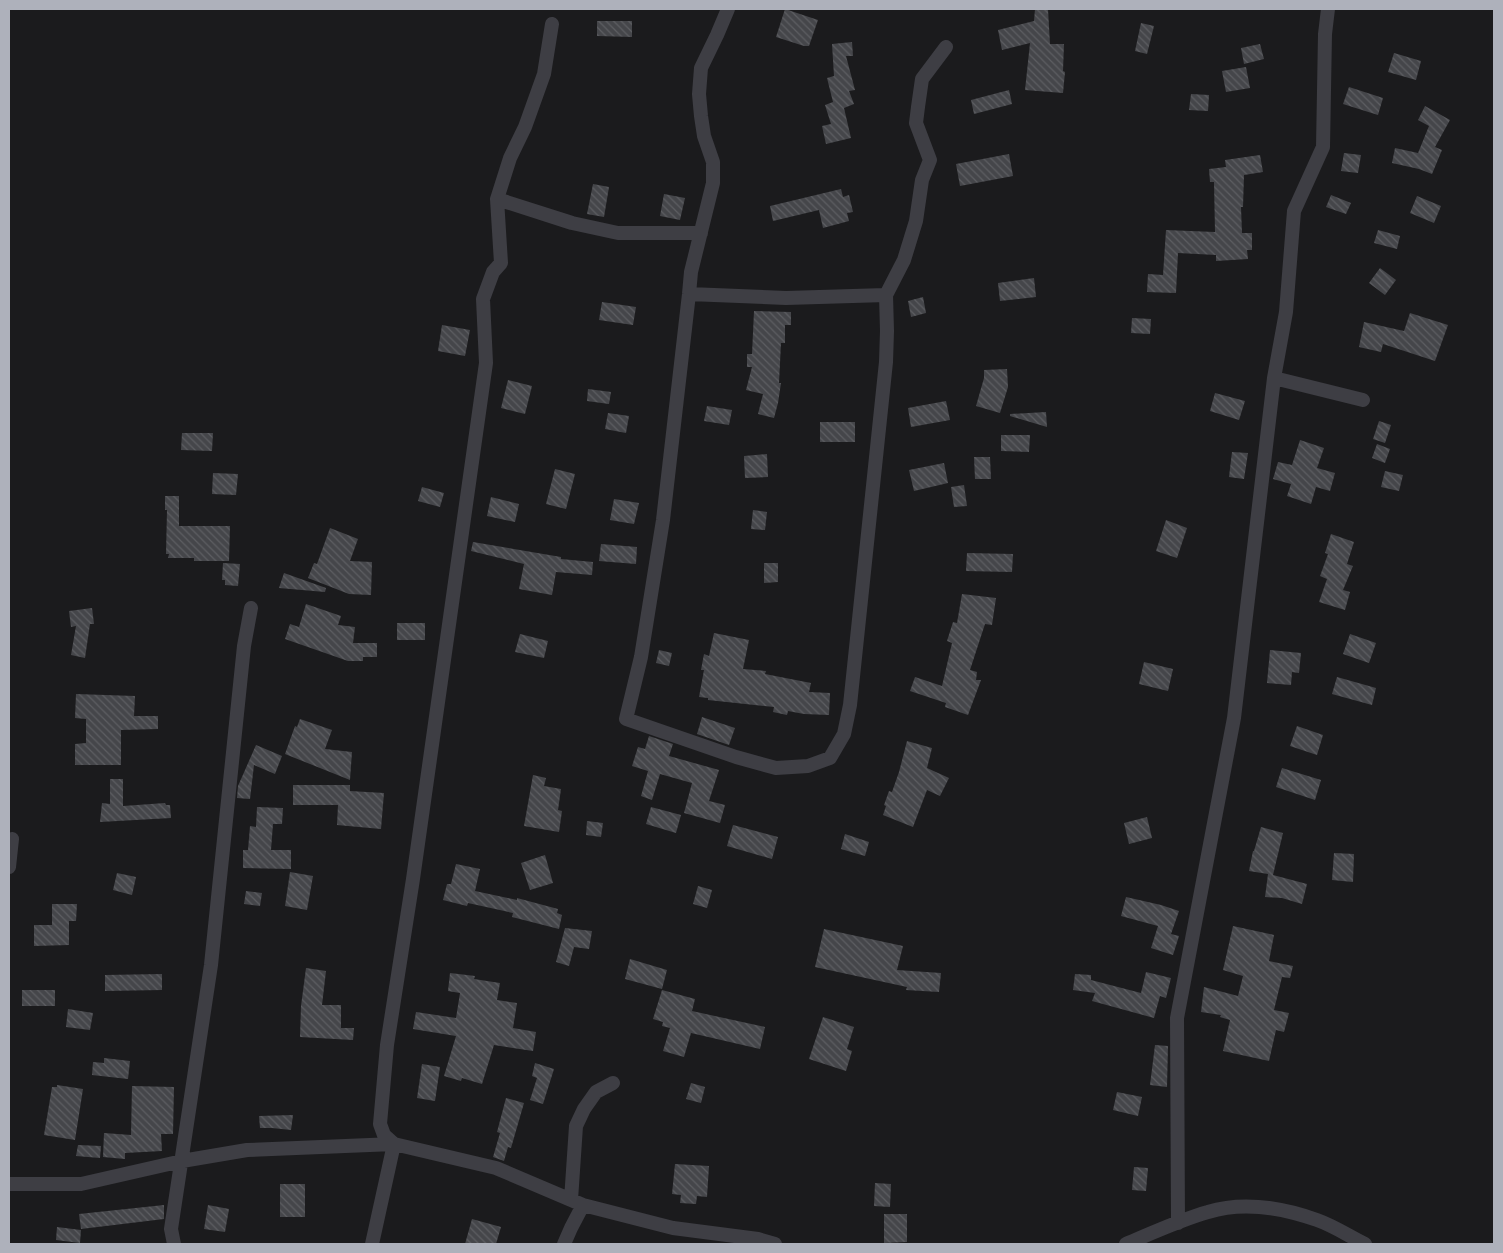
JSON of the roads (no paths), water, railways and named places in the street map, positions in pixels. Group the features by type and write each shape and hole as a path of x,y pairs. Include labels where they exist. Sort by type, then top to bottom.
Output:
{"street":[{"path":"728,9 718,35 701,68 699,94 701,116 704,136 713,162 714,184 691,272 663,520 641,657 626,719 736,758 776,768 808,766 830,758 844,734 850,705 886,362 886,295 904,260 916,221 922,180 930,160 916,123 922,79 946,47"},
{"path":"1178,1223 1176,1018 1234,718 1274,378 1286,312 1294,211 1323,147 1325,34 1328,9"},
{"path":"394,1144 384,1135 380,1124 387,1045 413,879 486,364 483,299 493,272 501,263 497,199 510,158 525,127 544,74 552,24"},
{"path":"497,199 572,223 618,233 701,233"},
{"path":"690,294 786,298 886,295"},
{"path":"1274,378 1363,400"},
{"path":"174,1244 171,1229 211,965 244,646 251,608"},
{"path":"9,867 12,839"},
{"path":"564,1244 571,1228 577,1202 576,1126 584,1108 596,1092 613,1083"},
{"path":"372,1244 394,1144"},
{"path":"9,1184 81,1184 247,1150 394,1144 496,1168 577,1202 673,1228 758,1239 774,1244"},
{"path":"1126,1244 1208,1212 1240,1206 1284,1210 1318,1220 1365,1244"}]}
